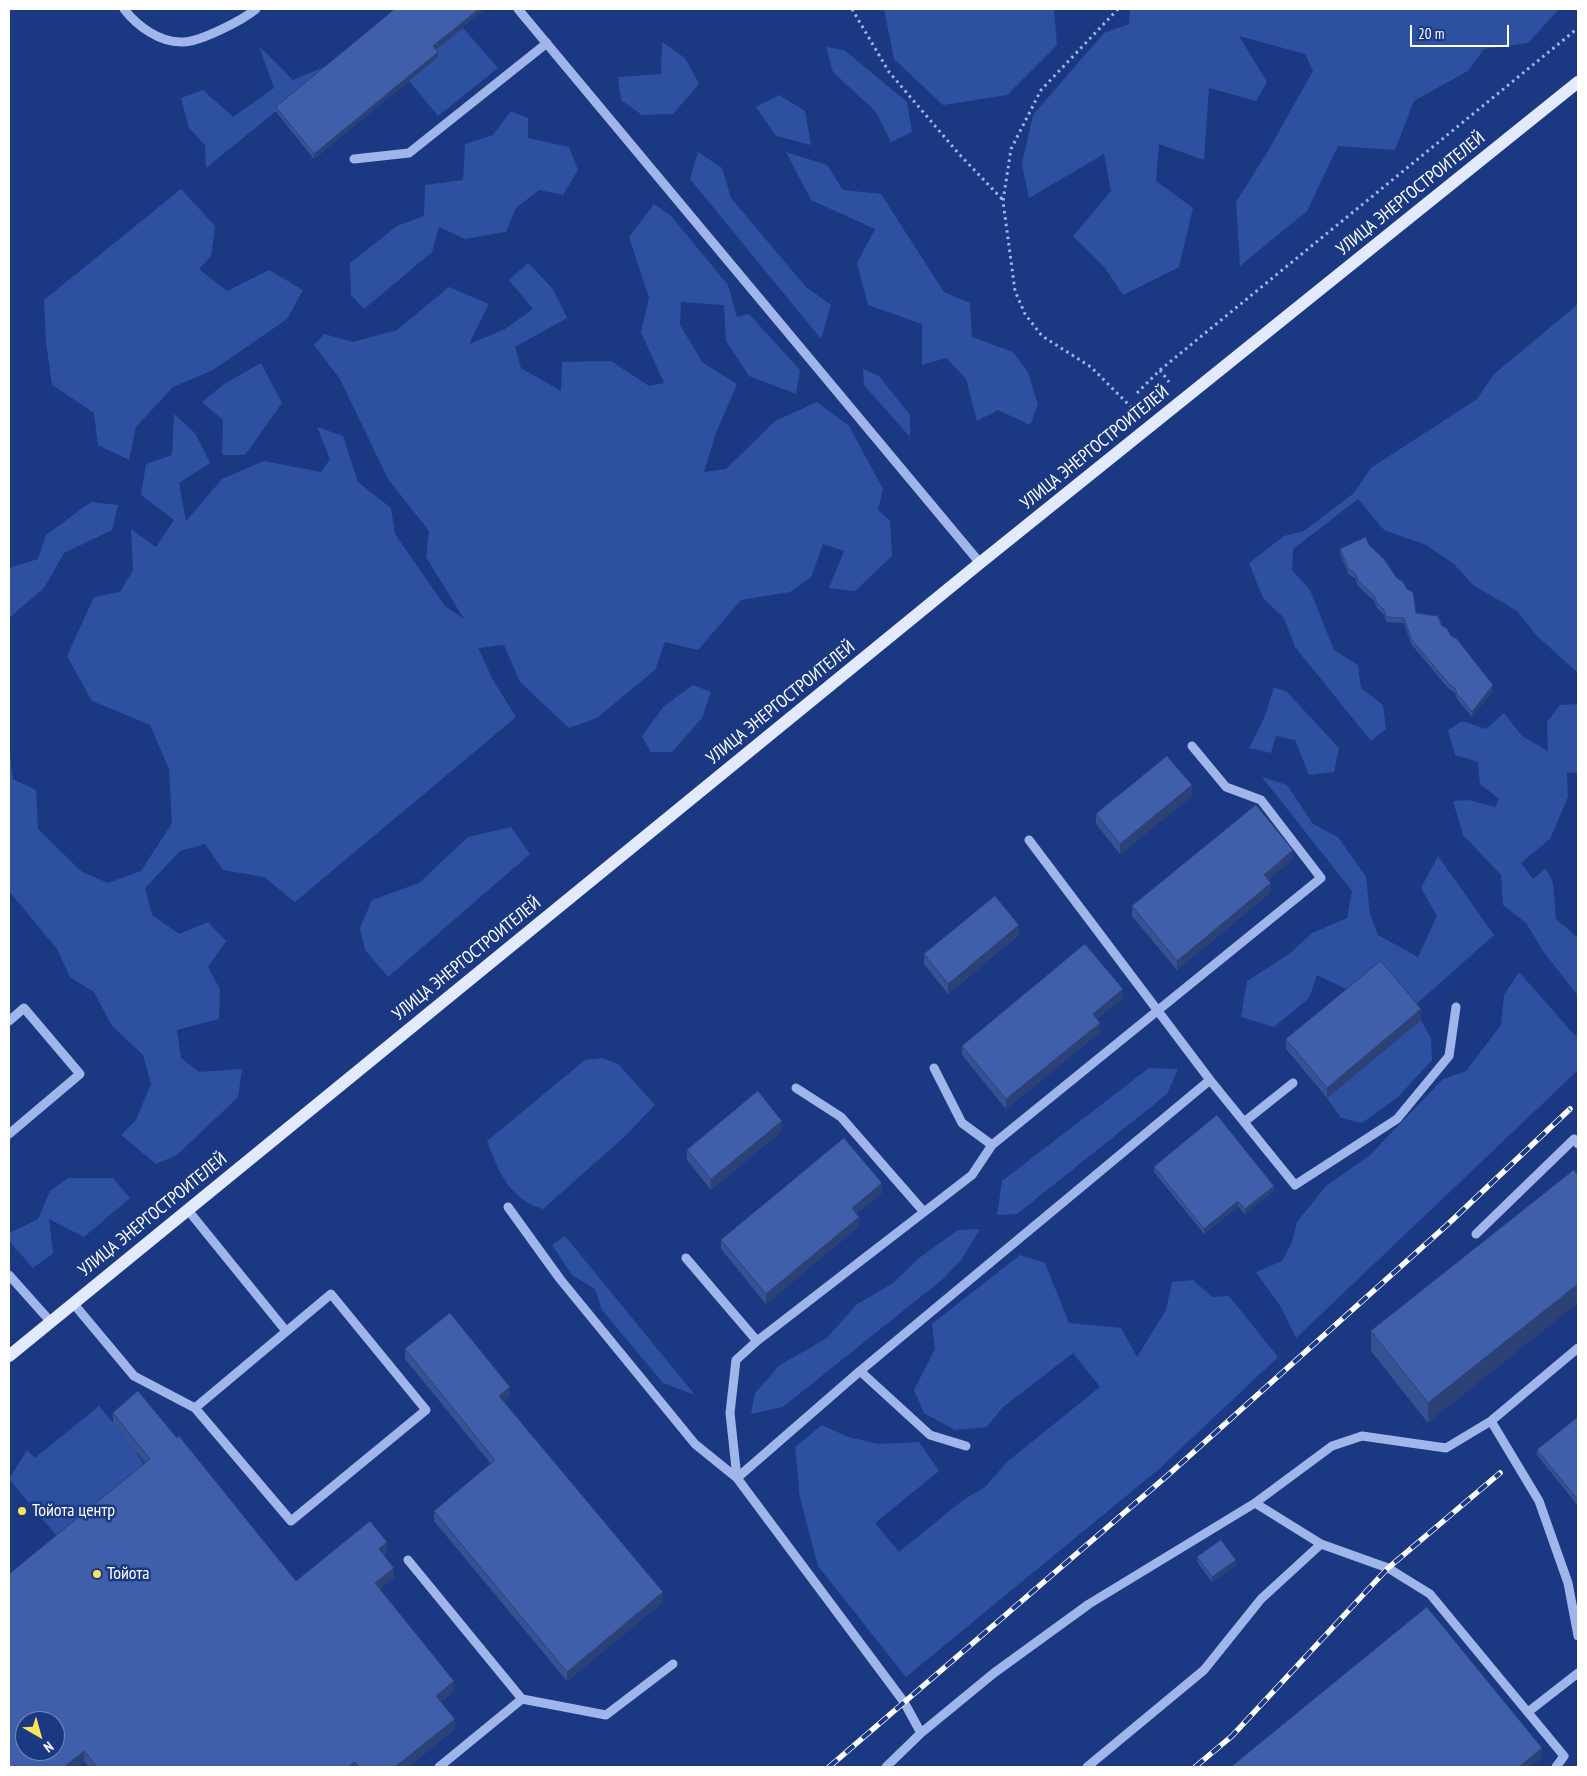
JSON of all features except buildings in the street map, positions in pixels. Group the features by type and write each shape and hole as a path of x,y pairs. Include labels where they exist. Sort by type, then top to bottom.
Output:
{"main road":[{"name":"УЛИЦА ЭНЕРГОСТРОИТЕЛЕЙ","path":"9,1356 980,563 1578,82"}],"lane":[{"path":"124,9 129,16 153,35 183,42 215,33 256,9"},
{"path":"518,9 980,563"},
{"path":"354,159 409,153 547,43"},
{"path":"737,1478 730,1413 736,1360 757,1341 972,1174 992,1145 1321,878 1261,800 1226,787 1192,746"},
{"path":"1029,840 1210,1080 1295,1185 1397,1119 1449,1056 1456,1007"},
{"path":"9,1020 24,1008 80,1074 9,1134"},
{"path":"934,1068 962,1123 992,1145"},
{"path":"737,1478 860,1371 1210,1080"},
{"path":"1244,1122 1293,1083"},
{"path":"796,1088 841,1117 924,1212"},
{"path":"1476,1234 1574,1139 1578,1144"},
{"path":"508,1207 560,1279 695,1444 737,1478 904,1702 921,1733"},
{"path":"187,1210 286,1332"},
{"path":"686,1258 757,1341"},
{"path":"9,1275 50,1321"},
{"path":"73,1302 134,1376 195,1408 291,1521 426,1410 331,1294 195,1408"},
{"path":"886,1767 921,1733 994,1674 1089,1604 1255,1503 1332,1446 1362,1436 1446,1448 1491,1421 1578,1348"},
{"path":"860,1371 930,1435 966,1446"},
{"path":"1491,1421 1539,1502 1568,1584 1578,1636"},
{"path":"1255,1503 1321,1544 1388,1568 1430,1594 1564,1756 1556,1767"},
{"path":"1087,1767 1204,1670 1261,1599 1321,1544"},
{"path":"408,1560 522,1699 606,1715 673,1664"},
{"path":"1528,1712 1578,1673"},
{"path":"439,1767 522,1699"}],"path":[{"path":"852,9 889,72 959,154 1003,201"},
{"path":"1118,9 1041,90 1011,149 1003,201 1015,291 1025,314 1042,336 1091,367 1116,390 1148,427"},
{"path":"1137,393 1160,370 1578,28"}],"shaded area":[{"path":"884,9 1054,9 1057,45 1007,95 943,105 894,59"},
{"path":"1130,9 1559,9 1528,43 1484,49 1468,71 1414,101 1395,150 1338,146 1307,211 1240,266 1236,202 1268,151 1313,71 1305,54 1239,36 1267,82 1256,101 1209,88 1204,160 1159,144 1156,181 1193,208 1179,267 1123,295 1105,268 1073,236 1111,191 1104,154 1029,198 1022,164 1033,115 1104,33 1129,24"},
{"path":"463,28 498,68 438,116 409,81 438,57 429,46 444,43"},
{"path":"662,42 685,58 699,84 673,114 642,115 621,100 618,77 661,74"},
{"path":"259,46 293,80 338,61 206,168 205,145 189,128 181,98 203,90 233,117 274,88"},
{"path":"826,47 844,50 907,102 912,132 891,142 876,112 833,72"},
{"path":"779,95 805,111 811,145 776,136 756,107"},
{"path":"511,111 528,118 528,138 569,147 578,170 563,195 539,190 516,208 506,232 465,239 439,227 432,252 364,309 351,295 350,263 397,226 424,216 425,185 463,180 465,144 493,135"},
{"path":"698,152 722,168 731,198 806,287 831,305 821,339 690,179"},
{"path":"786,152 827,165 843,190 881,194 944,292 970,303 972,337 1013,352 1028,372 1038,405 1030,425 998,410 977,421 966,379 946,358 922,365 922,324 868,305 857,263 875,229 811,200"},
{"path":"181,189 215,226 211,256 199,269 227,291 269,270 303,290 287,319 213,370 173,387 136,427 129,460 98,445 94,413 52,385 46,342 44,300"},
{"path":"654,204 671,216 728,285 737,317 749,314 800,370 796,394 749,376 726,341 724,305 681,302 680,325 703,363 737,384 716,433 704,472 726,469 775,421 817,402 849,426 883,489 878,510 890,521 892,556 855,591 829,588 844,551 823,544 811,577 790,592 741,600 698,650 665,642 655,670 597,718 569,728 520,682 504,645 478,648 493,680 516,717 295,902 264,877 223,870 205,844 180,851 145,888 152,915 179,934 208,922 226,941 208,967 220,989 219,1019 177,1030 181,1058 199,1072 242,1069 238,1097 177,1155 156,1164 121,1135 136,1120 151,1084 143,1055 112,1026 94,992 70,977 57,949 9,891 9,745 13,779 36,790 38,829 82,872 108,883 141,871 172,823 169,769 150,725 92,701 67,656 94,597 120,592 133,570 131,529 156,547 174,520 141,495 146,464 172,455 174,414 195,433 210,463 179,483 186,521 222,479 264,461 321,472 330,459 317,427 343,436 358,482 391,508 395,534 445,606 464,619 426,557 429,531 388,479 340,379 314,345 324,334 353,342 397,330 449,287 489,304 469,344 505,329 533,309 509,280 528,263 553,289 567,318 515,347 521,368 561,391 562,362 611,361 649,386 664,383 641,332 649,298 629,237"},
{"path":"1578,304 1578,673 1537,636 1517,611 1473,585 1454,564 1426,545 1384,530 1358,499 1293,549 1292,570 1310,590 1334,650 1358,665 1361,688 1383,705 1386,729 1371,741 1295,647 1284,618 1263,598 1249,563 1284,536 1304,531 1354,493 1371,468 1477,399 1494,374"},
{"path":"261,363 282,403 245,455 222,455 223,420 202,402 224,384"},
{"path":"863,369 879,376 910,415 910,437 864,385"},
{"path":"91,502 118,505 112,530 64,553 44,588 9,618 9,568 38,559 46,535"},
{"path":"693,685 711,692 702,718 672,752 651,752 642,736 664,706"},
{"path":"1274,687 1287,692 1339,748 1334,772 1309,775 1295,740 1276,736 1271,753 1249,748 1265,716"},
{"path":"1578,704 1578,773 1567,772 1568,797 1550,839 1521,863 1533,879 1546,868 1553,883 1556,919 1578,938 1578,996 1543,951 1526,923 1503,905 1501,875 1463,835 1453,801 1469,800 1495,807 1499,799 1480,784 1478,762 1455,755 1448,730 1462,721 1486,729 1504,713 1522,736 1548,751 1547,722 1560,705"},
{"path":"1262,777 1287,785 1313,824 1338,837 1366,877 1370,914 1378,935 1418,957 1437,916 1421,888 1438,856 1494,935 1412,1008 1354,993 1317,975 1309,998 1274,1027 1241,1017 1247,981 1289,954 1312,933 1347,918 1352,891"},
{"path":"511,827 530,854 388,977 365,950 360,928 372,900 419,883 468,837"},
{"path":"1519,972 1578,1039 1578,1070 1296,1338 1281,1307 1256,1272 1282,1261 1292,1242 1297,1222 1326,1186 1370,1155 1443,1079 1466,1071 1501,1025 1504,995"},
{"path":"1421,1020 1431,1038 1432,1060 1398,1097 1362,1123 1341,1118 1327,1098"},
{"path":"602,1058 618,1064 655,1105 623,1138 543,1209 531,1204 522,1199 507,1183 501,1174 487,1141 585,1060"},
{"path":"1149,1068 1178,1069 1167,1094 1017,1214 997,1215 1002,1181"},
{"path":"68,1178 113,1178 130,1198 84,1237 49,1219 53,1253 33,1268 9,1241 9,1233 38,1219 50,1191"},
{"path":"980,1229 962,1259 943,1279 783,1407 751,1414 755,1393 780,1365 827,1338 857,1304 892,1284 919,1258 958,1230"},
{"path":"565,1236 695,1395 663,1383 602,1310 595,1289 572,1275 552,1245"},
{"path":"1020,1255 1045,1263 1069,1323 1121,1328 1137,1357 1166,1310 1172,1282 1193,1280 1212,1297 1229,1296 1278,1357 1159,1469 906,1677 818,1566 800,1498 795,1447 822,1425 848,1437 878,1444 919,1442 939,1471 875,1523 899,1552 963,1500 985,1487 1008,1461 1100,1387 1073,1353 1002,1408 987,1427 955,1430 924,1413 914,1390 935,1349 932,1324"},
{"path":"99,1406 133,1447 148,1471 61,1541 9,1479 27,1450 35,1458"}],"railway":[{"path":"829,1767 1168,1475 1447,1225 1570,1109"},
{"path":"1195,1767 1232,1736 1388,1568 1500,1473"}],"place":[{"name":"Тойота центр","path":"22,1511"},
{"name":"Тойота","path":"97,1574"}]}
